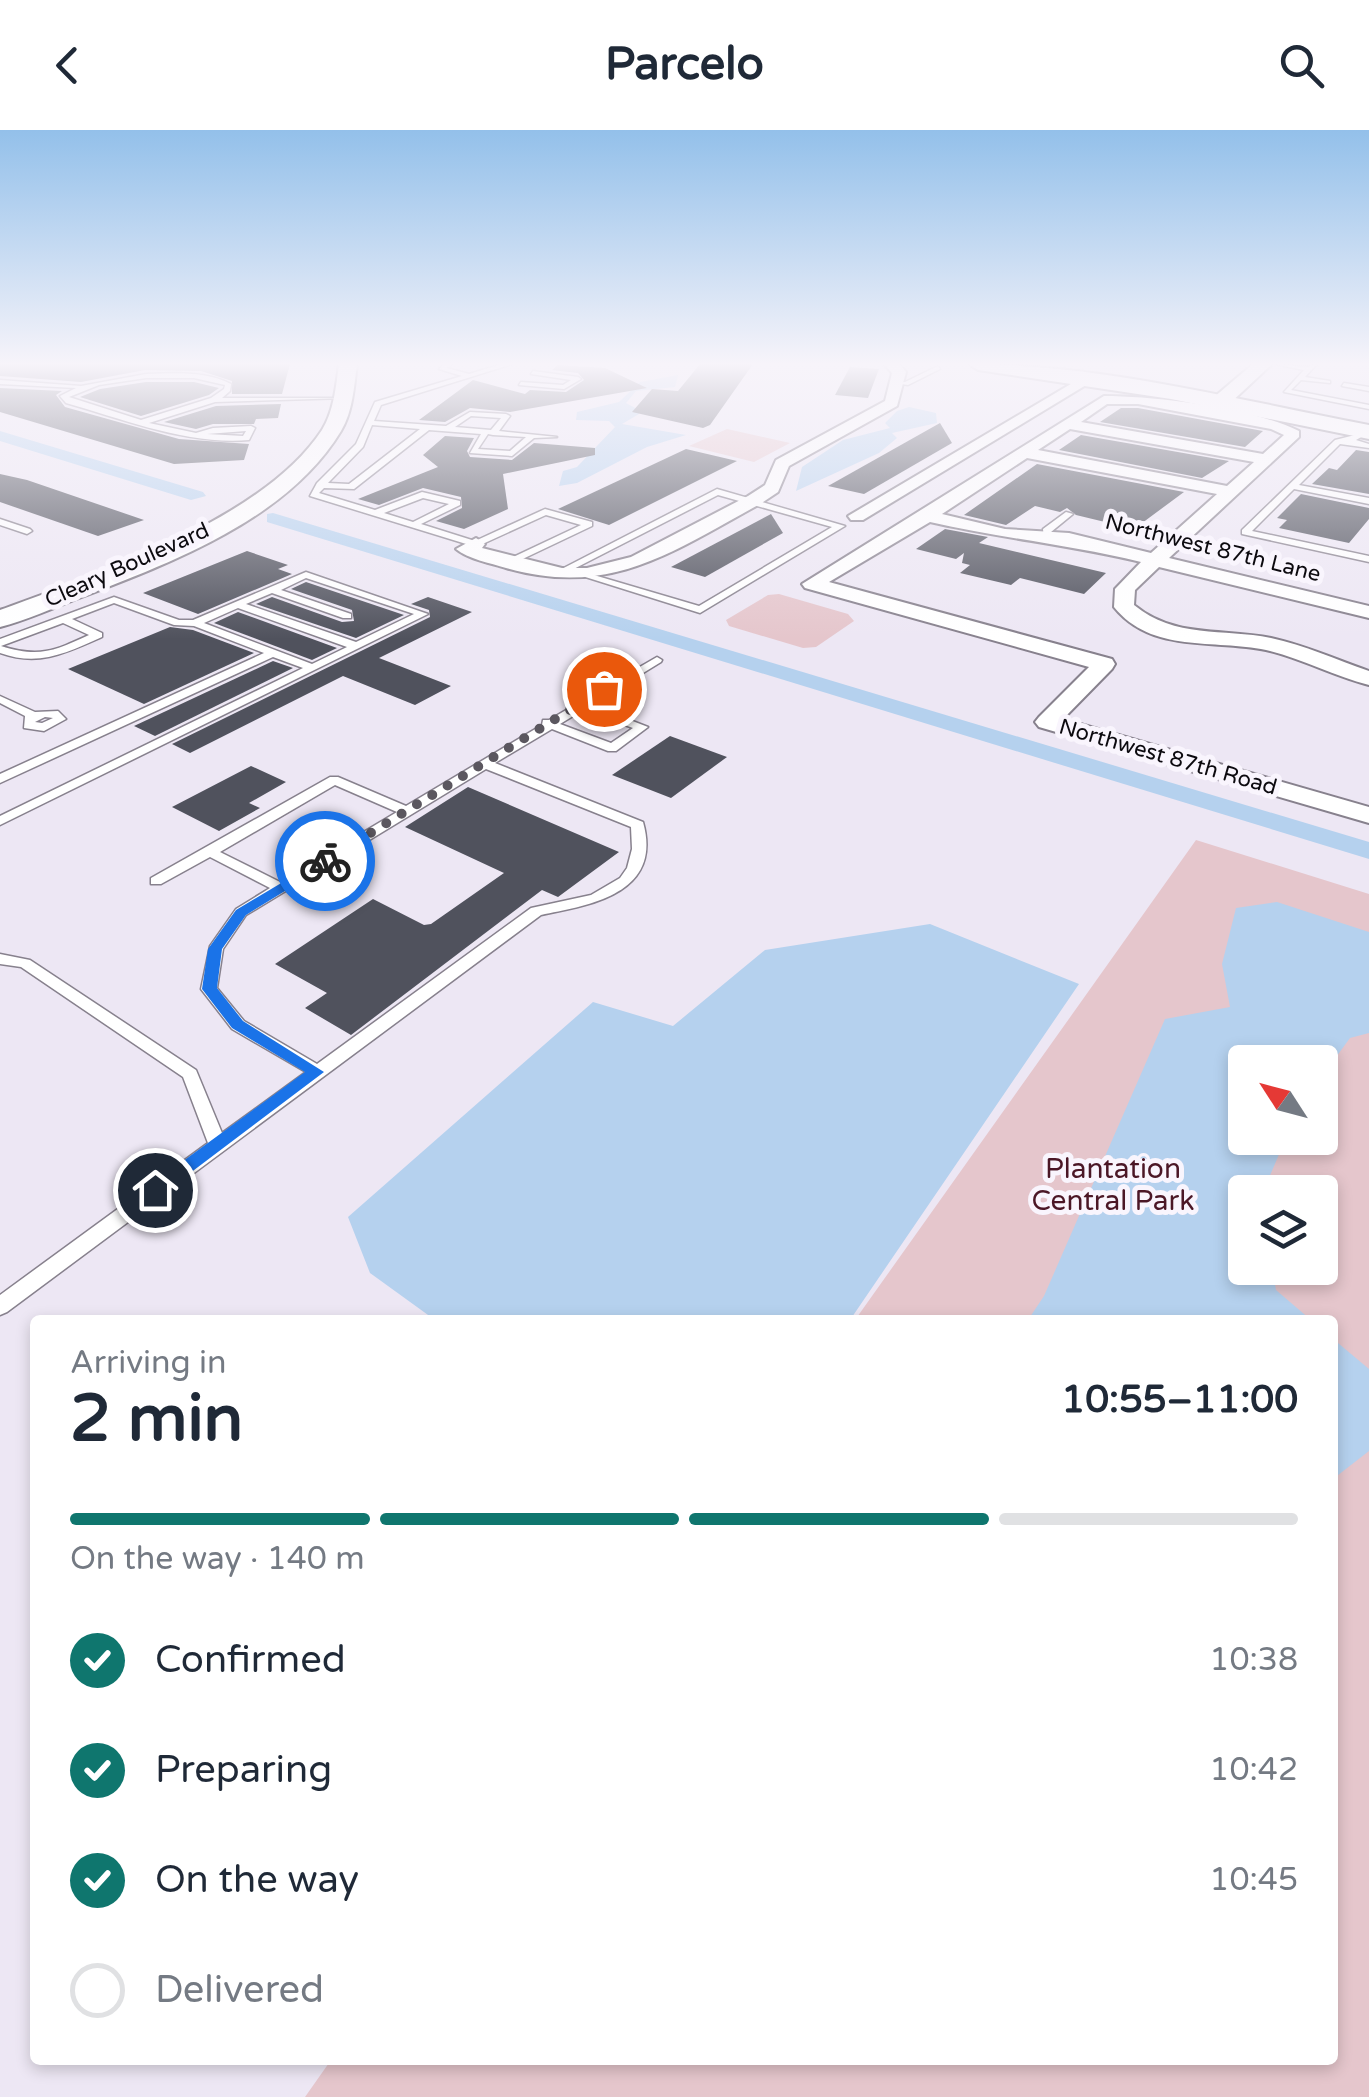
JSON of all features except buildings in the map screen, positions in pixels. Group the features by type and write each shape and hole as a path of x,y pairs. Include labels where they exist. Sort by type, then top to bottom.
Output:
{"street":[{"name":"Cleary Boulevard","path":"0,602 135,548 232,496 281,456"},
{"name":"Cleary Boulevard","path":"0,619 166,551 246,508 294,473 309,456"},
{"path":"476,544 465,549 557,574 584,575 635,562 772,488 782,463 795,456"},
{"path":"857,516 958,456"},
{"path":"927,516 1017,456"},
{"path":"1043,456 1231,492"},
{"path":"1253,456 1266,458"},
{"path":"1269,456 1126,589 1124,607 1138,620 1157,629 1204,642 1268,644 1369,678"},
{"name":"Northwest 87th Lane","path":"927,516 1005,534 1047,537 1156,559 1369,612"},
{"name":"Northwest 87th Road","path":"927,516 812,584 1104,664 1047,722 1369,815"}],"lane":[{"path":"350,456 313,491 315,496 476,544 545,512 589,524 510,562"},
{"path":"320,485 351,487 391,456"},
{"path":"1324,456 1245,532 1369,559"},
{"path":"294,473 330,477"},
{"path":"1293,486 1369,501"},
{"path":"557,574 717,492 840,526 700,610 584,575"},
{"path":"373,514 422,495 457,502 412,526"},
{"path":"1047,537 1046,531 1069,514"},
{"path":"0,522 21,529 0,532"},
{"path":"1175,542 1233,554"},
{"path":"0,820 423,614 306,575 195,623"},
{"path":"272,590 347,616"},
{"path":"0,646 114,600 178,623 195,623 312,668"},
{"path":"315,632 381,600"},
{"path":"238,604 356,646"},
{"path":"0,646 24,659 46,657 98,636 62,619"},
{"path":"0,779 273,653"},
{"path":"316,1072 238,1024 209,989 215,949 241,912 578,704 657,660"},
{"path":"0,699 34,716"},
{"path":"547,724 612,748 642,727 578,704"},
{"path":"0,1306 536,911 600,898 632,877 642,851 638,825 484,763"},
{"path":"156,880 334,780 406,811"},
{"path":"210,852 281,888"},
{"path":"0,959 25,964 190,1074 216,1144"}],"green space":[{"path":"729,456 766,456 754,462"},
{"path":"779,594 848,614 854,621 816,647 803,648 729,626 726,620 768,595"},
{"name":"Plantation Central Park","path":"1196,840 1369,894 1369,2097 305,2097 327,2065 1338,2065 1338,1315 859,1315"}],"water":[{"path":"588,456 630,456 577,483 559,486 563,471 577,467"},
{"path":"819,456 873,456 796,491 802,467"},
{"path":"1277,902 1369,932 1369,1033 1350,1038 1338,1054 1338,1045 1228,1045 1228,1155 1279,1155 1270,1175 1228,1175 1228,1285 1275,1285 1305,1315 1031,1315 1044,1296 1165,1019 1230,1007 1222,964 1236,908"},
{"path":"930,924 1079,984 853,1315 428,1315 370,1273 348,1217 593,1002 673,1026 765,950"},
{"path":"1338,1343 1369,1369 1369,1451 1338,1475"}],"waterway":[{"path":"65,456 197,496"},
{"path":"273,518 1369,851"}],"way so far":[{"path":"325,861 604,689"}],"route":[{"path":"155,1190 316,1072 238,1024 209,989 215,949 241,912 325,861"}]}
